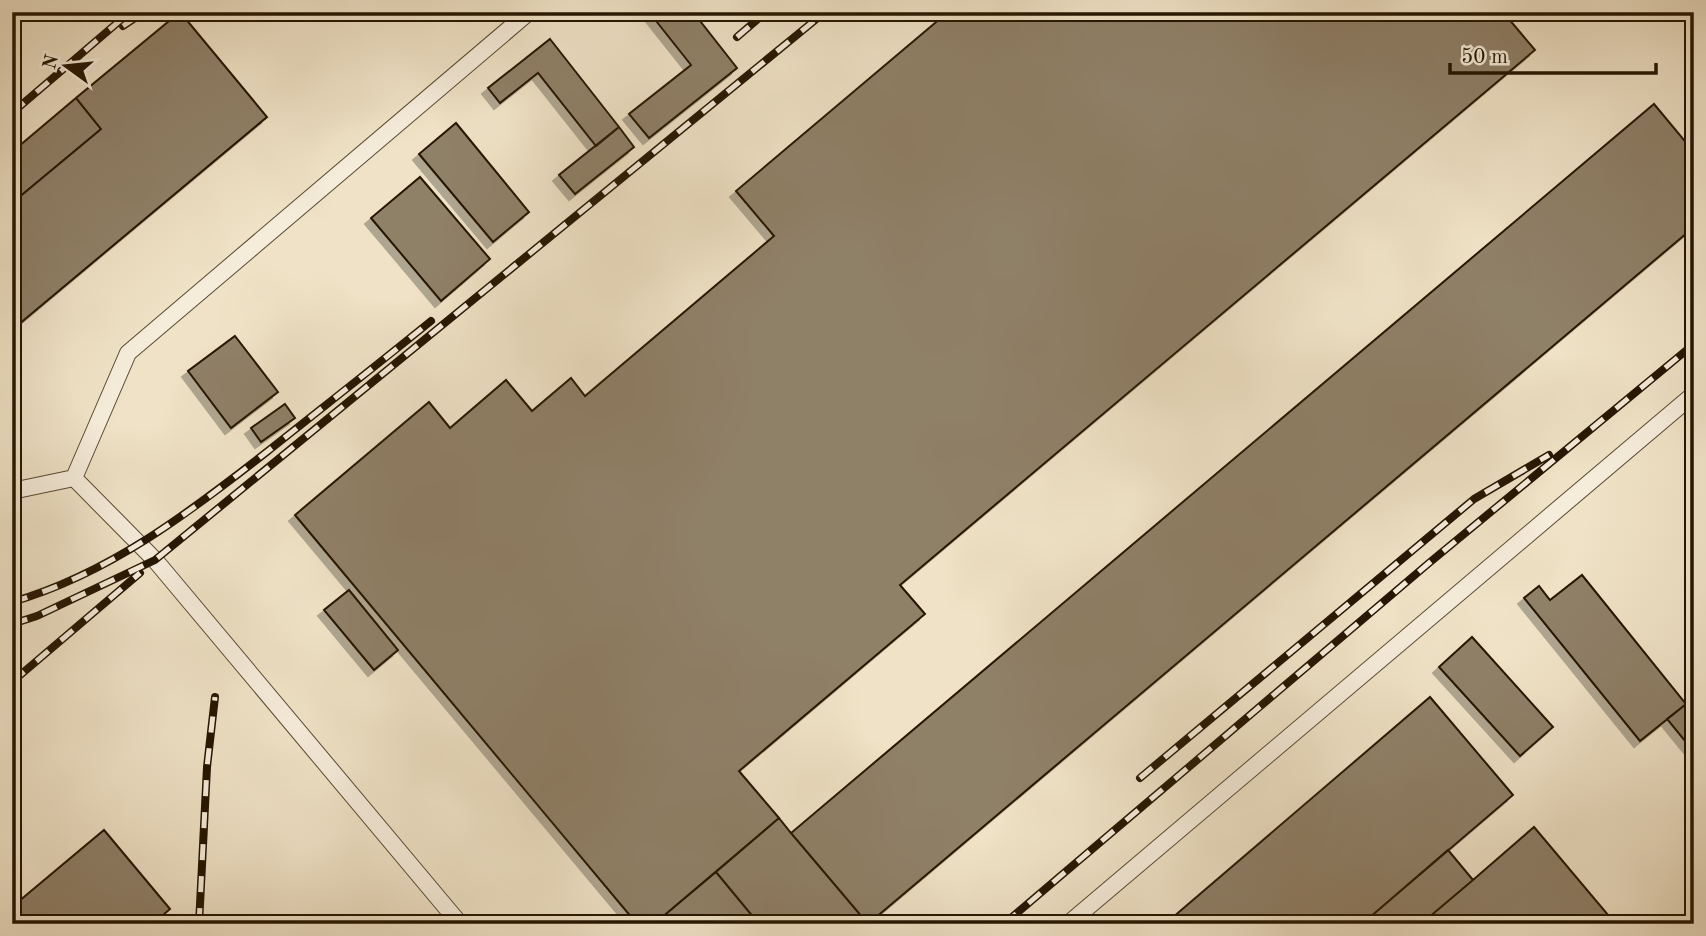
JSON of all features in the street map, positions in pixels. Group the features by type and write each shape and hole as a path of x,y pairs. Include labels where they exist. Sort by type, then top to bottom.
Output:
{"lane":[{"path":"74,478 128,354 529,12"},
{"path":"1068,924 1694,394"},
{"path":"12,491 74,478"},
{"path":"74,478 155,560 460,924"}],"building":[{"path":"180,12 267,117 12,330 12,203 101,129 76,98"},
{"path":"649,12 693,12 737,68 649,138 629,114 691,65"},
{"path":"948,12 1503,12 1535,50 900,585 925,614 739,771 779,818 654,924 637,924 295,515 429,402 450,428 506,380 532,411 571,378 585,396 774,236 736,191"},
{"path":"550,39 619,127 596,146 538,73 500,103 488,88"},
{"path":"76,98 101,129 12,203 12,152"},
{"path":"1654,104 1694,152 1694,227 868,924 791,833"},
{"path":"456,123 529,212 493,242 419,154"},
{"path":"619,127 634,147 575,194 559,175"},
{"path":"420,177 490,259 441,301 371,218"},
{"path":"235,336 278,392 231,428 188,371"},
{"path":"285,404 295,418 261,442 251,428"},
{"path":"1582,575 1686,704 1640,741 1524,598 1539,586 1550,600"},
{"path":"349,590 398,650 374,670 324,610"},
{"path":"1472,637 1553,727 1520,756 1439,667"},
{"path":"1430,697 1513,795 1362,924 1165,924"},
{"path":"1686,704 1694,713 1694,752 1667,719"},
{"path":"779,818 868,924 759,924 716,872"},
{"path":"1534,827 1614,922 1421,924 1473,880"},
{"path":"104,830 170,909 153,924 12,924 12,907"},
{"path":"1448,850 1473,880 1421,924 1362,924"},
{"path":"716,872 759,924 654,924"}],"railway":[{"path":"12,113 130,12"},
{"path":"123,26 144,12"},
{"path":"737,37 766,12"},
{"path":"12,624 37,616 155,560 825,12"},
{"path":"12,602 82,575 147,539 268,451 431,321"},
{"path":"1004,924 1429,563 1694,344"},
{"path":"1140,778 1474,499 1549,455"},
{"path":"12,682 140,573"},
{"path":"199,924 207,767 215,697"}]}
